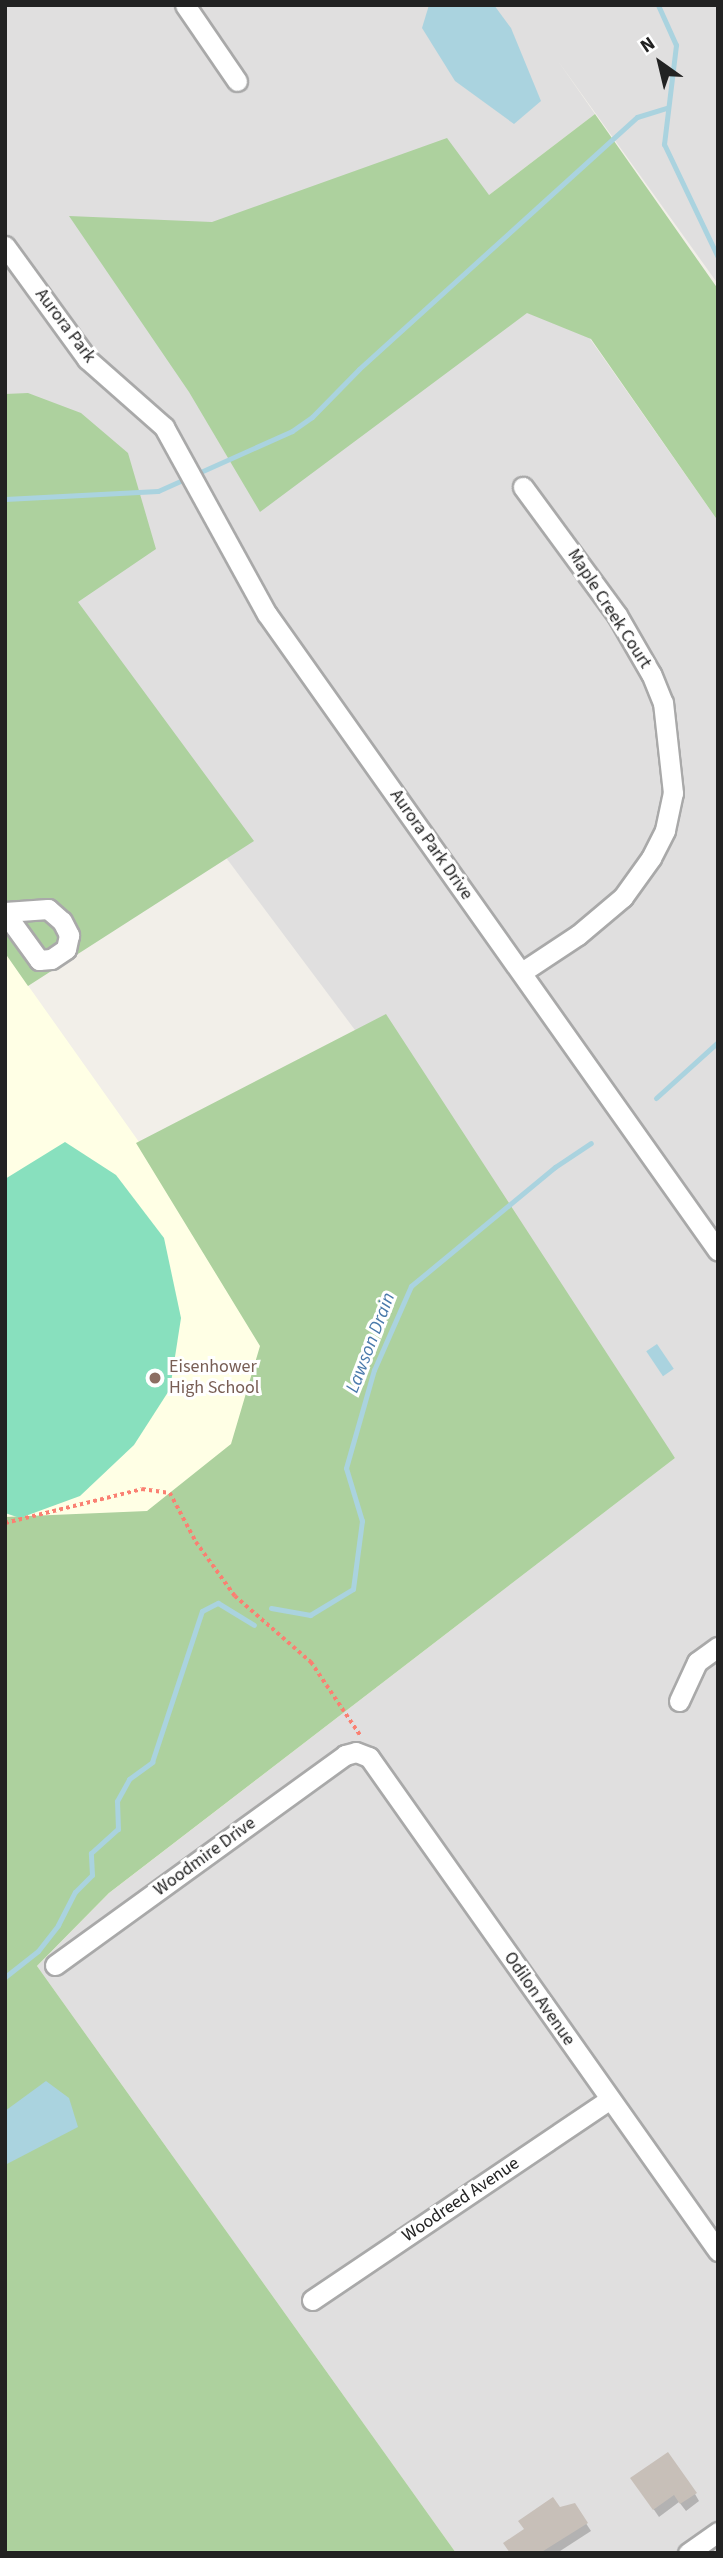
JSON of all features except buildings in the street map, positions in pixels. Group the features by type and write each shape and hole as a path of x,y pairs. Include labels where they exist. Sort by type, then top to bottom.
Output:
{"street":[{"path":"185,5 237,81"},
{"name":"Aurora Park","path":"5,246 87,359 164,427"},
{"name":"Aurora Park Drive","path":"164,427 267,614 718,1251"},
{"name":"Maple Creek Court","path":"522,972 578,935 622,897 651,859 666,830 673,793 666,715 651,674 617,615 523,487"},
{"path":"679,1701 697,1662 718,1647"},
{"name":"Woodmire Drive","path":"55,1965 345,1755 363,1755"},
{"name":"Odilon Avenue","path":"363,1755 718,2251"},
{"name":"Woodreed Avenue","path":"312,2300 609,2100"},
{"path":"688,2553 718,2532"}],"path":[{"path":"5,1523 142,1489 170,1493 196,1542 235,1596 311,1662 361,1737 363,1755"}],"shaded area":[{"path":"5,5 718,5 718,284 558,61 595,114 489,195 718,521 718,2553 456,2553 37,1966 109,1893 675,1458 5,562"},
{"name":"Eisenhower High School","path":"5,953 473,1613 109,1893 37,1966 5,1989"}],"green space":[{"path":"595,114 718,289 718,521 591,339 527,313 260,512 189,392 69,216 212,222 447,138 489,195"},
{"path":"28,393 81,413 128,453 156,549 78,602 254,841 28,986 5,953 5,394"},
{"path":"386,1014 675,1458 109,1893 37,1966 456,2553 5,2553 5,1517 147,1511 231,1444 260,1346 136,1143"},
{"path":"65,1142 116,1175 164,1238 181,1318 170,1389 134,1445 80,1496 20,1518 5,1513 5,1179"}],"water":[{"path":"429,5 494,5 511,28 541,101 514,124 455,81 422,28"},
{"path":"657,1344 674,1369 663,1376 646,1351"},
{"path":"46,2081 69,2098 78,2127 5,2165 5,2111"}],"waterway":[{"name":"Lawson Drain","path":"658,5 676,45 664,144 718,257"},
{"path":"5,499 158,491 292,431 312,417 359,369 637,117 667,108"},
{"name":"Lawson Drain","path":"656,1098 718,1042"},
{"name":"Lawson Drain","path":"271,1608 310,1615 353,1589 362,1521 346,1468 374,1370 411,1286 555,1167 591,1143"},
{"name":"Lawson Drain","path":"5,1977 38,1951 58,1925 75,1892 92,1875 91,1853 118,1829 117,1801 129,1779 152,1762 202,1611 218,1603 254,1625"}],"place":[{"name":"Eisenhower High School","path":"155,1378"}]}
